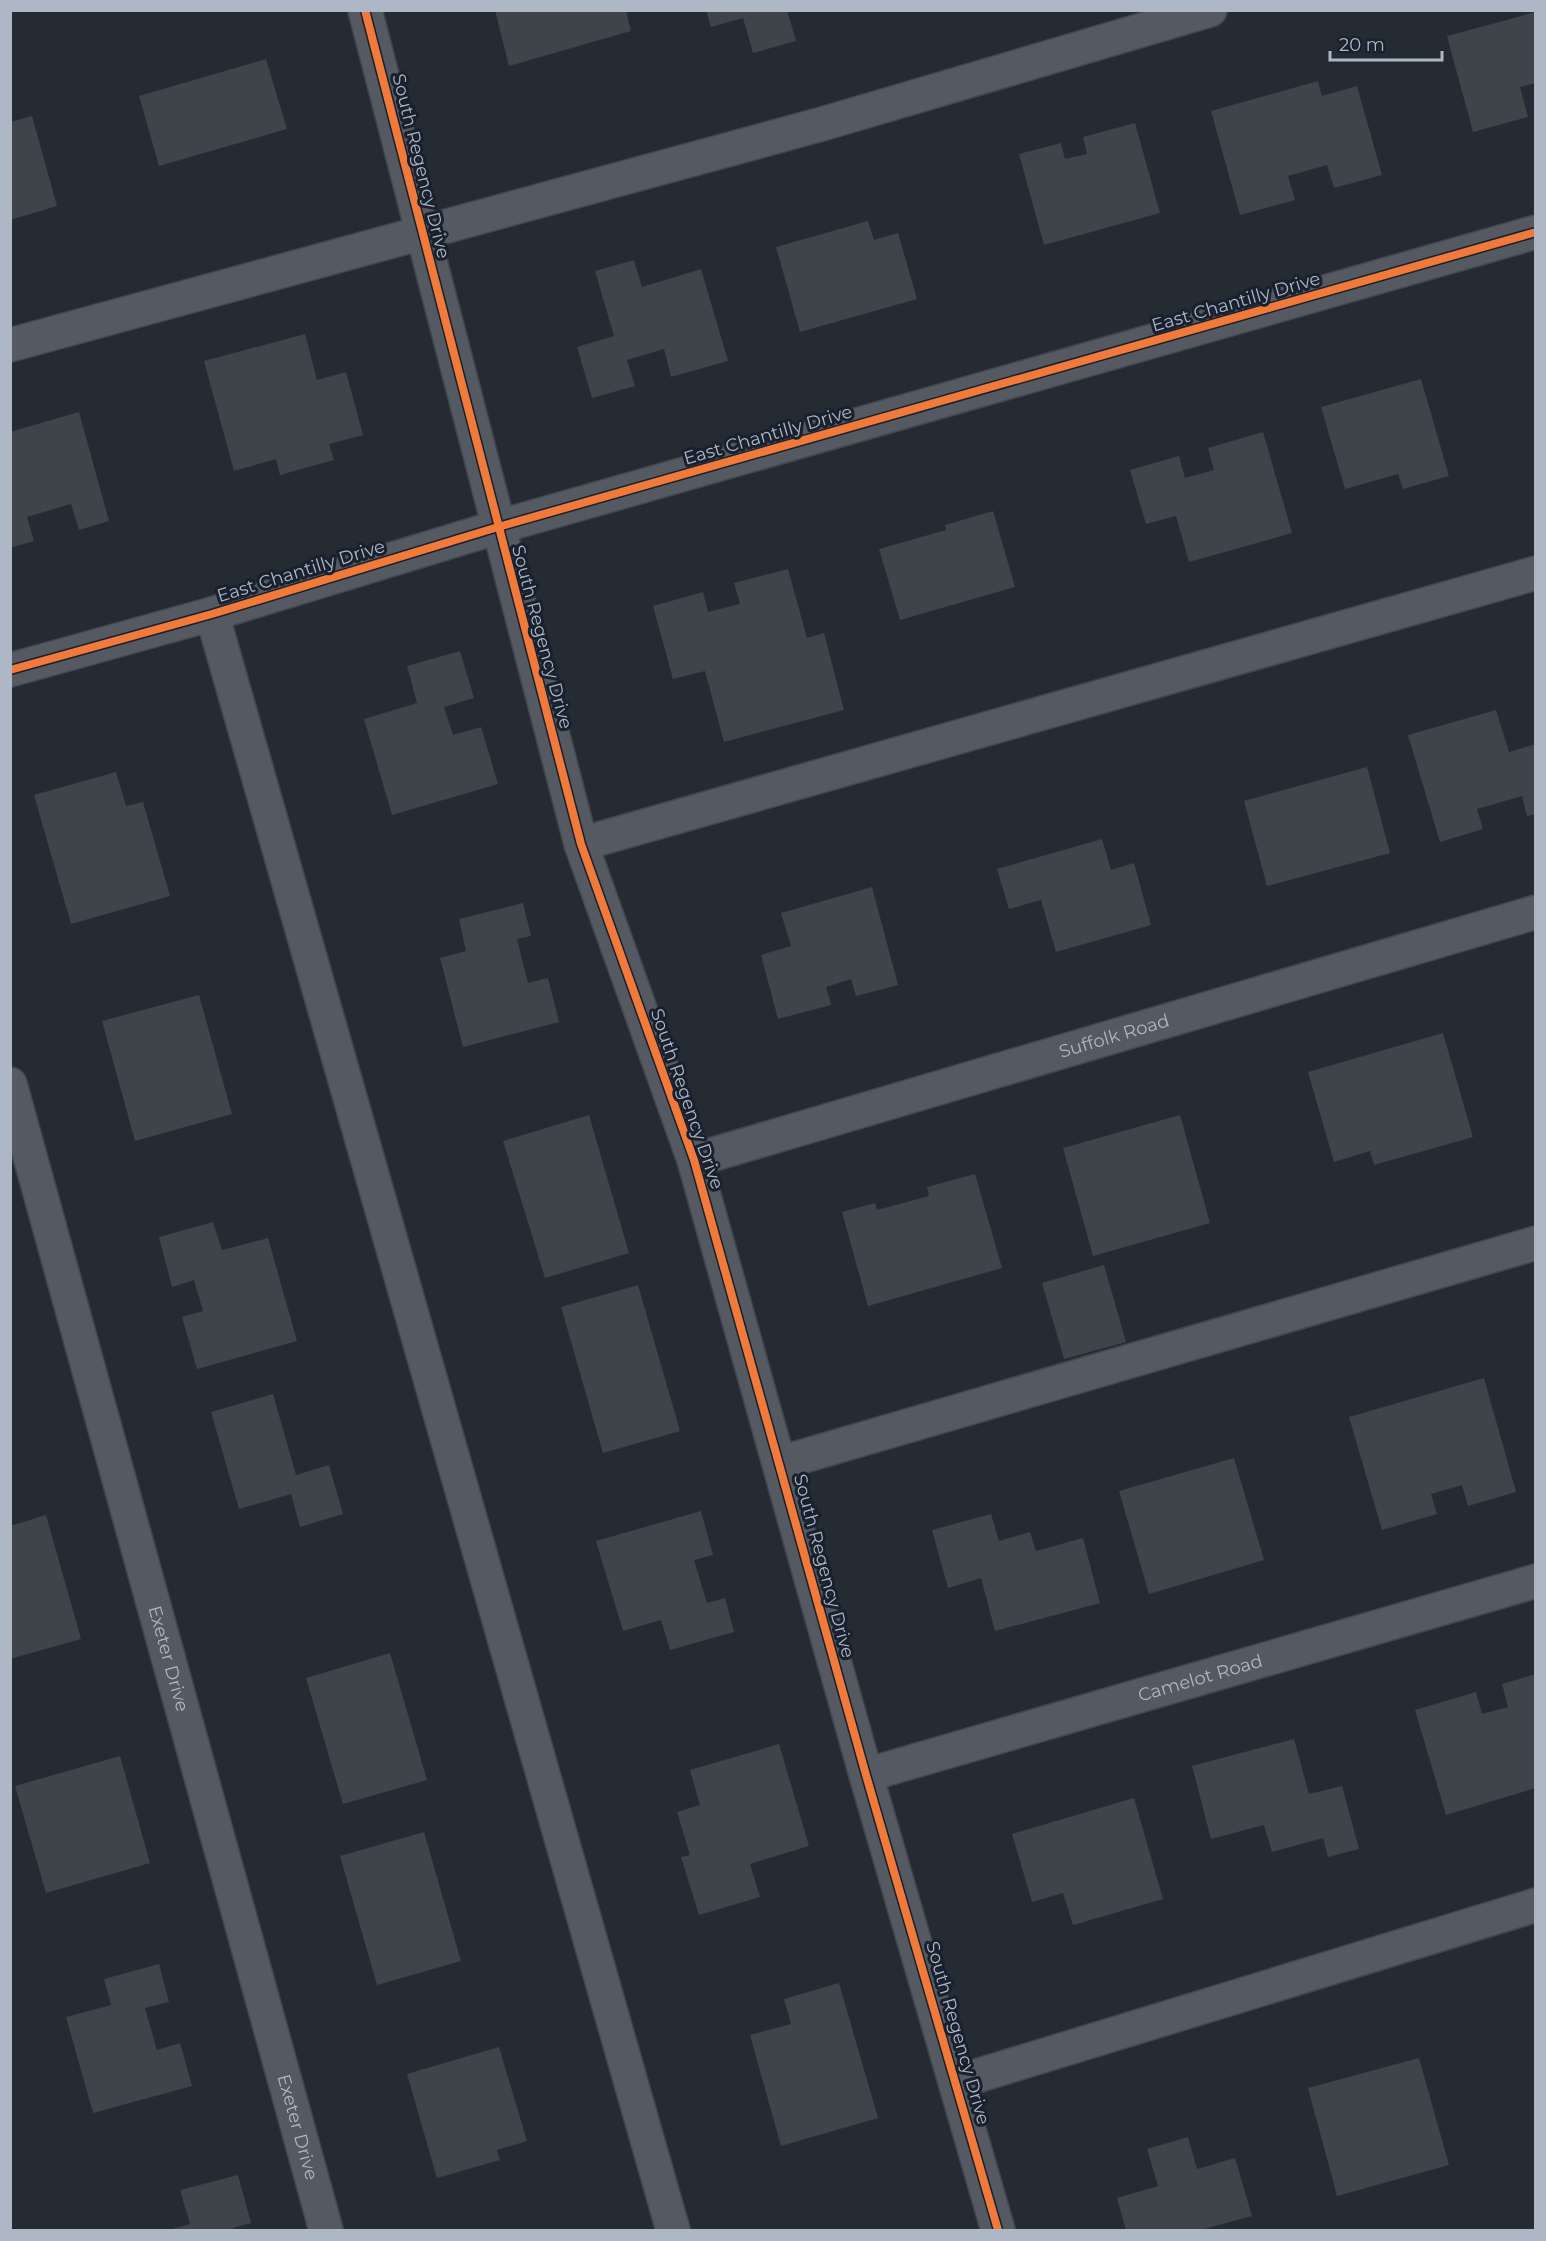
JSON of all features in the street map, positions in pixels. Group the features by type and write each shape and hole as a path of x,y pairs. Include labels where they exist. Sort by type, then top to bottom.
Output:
{"street":[{"name":"South Regency Drive","path":"365,10 581,844 694,1160 866,1774 998,2230"},
{"path":"10,345 822,124 1210,10"},
{"name":"East Chantilly Drive","path":"10,670 212,614 498,527 1536,232"},
{"path":"581,844 1536,573"},
{"path":"212,614 673,2230"},
{"name":"Suffolk Road","path":"694,1160 1536,912"},
{"name":"Exeter Drive","path":"10,1084 326,2230"},
{"path":"780,1463 1536,1243"},
{"name":"Camelot Road","path":"866,1774 1536,1581"},
{"path":"957,2082 1536,1905"}],"building":[{"path":"495,10 626,10 631,31 509,66"},
{"path":"706,10 787,10 796,41 753,53 743,18 711,27"},
{"path":"1536,12 1536,83 1520,87 1528,117 1473,132 1447,36"},
{"path":"266,59 287,129 159,166 139,96"},
{"path":"1318,81 1322,96 1357,86 1382,175 1334,188 1327,165 1288,176 1295,200 1240,215 1211,111"},
{"path":"32,116 57,206 10,220 10,122"},
{"path":"1135,123 1160,213 1044,245 1019,154 1061,143 1065,159 1087,154 1083,137"},
{"path":"868,221 874,240 898,233 917,299 800,332 776,247"},
{"path":"634,260 642,287 701,269 728,361 671,377 664,349 627,360 635,386 592,398 577,347 614,336 595,271"},
{"path":"305,334 317,380 346,372 363,435 329,444 334,460 280,475 276,459 234,471 204,361"},
{"path":"1421,379 1449,476 1403,489 1398,474 1345,489 1321,407"},
{"path":"79,412 109,521 79,530 71,504 27,517 34,541 10,548 10,432"},
{"path":"1263,432 1292,533 1189,562 1176,516 1146,524 1130,470 1179,456 1185,478 1214,470 1208,448"},
{"path":"993,511 1015,587 900,620 879,549 946,530 945,525"},
{"path":"788,569 807,638 824,633 844,710 724,742 705,671 673,679 653,606 703,592 708,612 740,604 734,583"},
{"path":"460,651 474,698 444,707 453,735 481,727 498,784 392,815 364,719 417,703 407,666"},
{"path":"1496,710 1509,752 1536,744 1536,814 1527,816 1522,796 1477,809 1483,829 1440,842 1408,735"},
{"path":"1367,767 1390,853 1267,886 1244,801"},
{"path":"116,772 126,806 143,802 170,896 71,924 34,795"},
{"path":"1102,839 1111,870 1134,863 1151,925 1056,952 1041,900 1009,909 997,869"},
{"path":"872,887 898,985 856,996 851,979 826,987 831,1005 778,1019 761,955 791,946 781,913"},
{"path":"523,903 531,936 517,939 528,983 548,978 559,1022 463,1047 440,958 466,951 459,919"},
{"path":"199,995 232,1114 135,1141 102,1021"},
{"path":"1443,1033 1473,1137 1374,1165 1370,1151 1334,1162 1308,1072"},
{"path":"589,1115 629,1253 545,1278 503,1141"},
{"path":"1180,1115 1210,1223 1093,1256 1063,1148"},
{"path":"975,1174 1002,1268 868,1306 842,1212 875,1203 877,1210 929,1196 927,1187"},
{"path":"213,1222 222,1250 268,1238 297,1341 197,1369 182,1317 203,1311 194,1280 172,1287 159,1237"},
{"path":"1104,1265 1126,1342 1064,1359 1042,1283"},
{"path":"638,1285 680,1431 603,1453 561,1307"},
{"path":"1484,1378 1516,1492 1468,1506 1462,1485 1431,1494 1437,1514 1382,1530 1349,1417"},
{"path":"273,1394 296,1475 329,1465 343,1514 300,1527 291,1494 239,1509 211,1412"},
{"path":"1234,1458 1264,1560 1149,1594 1119,1491"},
{"path":"701,1511 713,1555 694,1560 707,1603 725,1598 734,1632 670,1650 661,1620 623,1631 596,1541"},
{"path":"991,1514 999,1541 1030,1532 1036,1551 1083,1538 1100,1603 995,1631 981,1578 948,1588 932,1530"},
{"path":"46,1515 81,1639 10,1659 10,1526"},
{"path":"390,1653 427,1780 343,1804 306,1678"},
{"path":"1536,1674 1536,1788 1446,1815 1415,1710 1476,1692 1482,1714 1508,1707 1502,1684"},
{"path":"1294,1739 1309,1794 1342,1786 1359,1849 1328,1857 1323,1838 1272,1852 1264,1825 1211,1839 1192,1766"},
{"path":"779,1744 809,1846 750,1864 760,1897 699,1915 681,1857 690,1855 677,1812 700,1805 690,1770"},
{"path":"120,1756 150,1863 46,1893 15,1786"},
{"path":"1134,1798 1163,1899 1073,1925 1063,1893 1032,1902 1012,1834"},
{"path":"424,1832 461,1961 377,1985 340,1856"},
{"path":"159,1964 169,2002 145,2008 157,2050 180,2043 192,2086 93,2113 66,2017 111,2005 104,1979"},
{"path":"839,1983 878,2118 781,2146 750,2035 791,2024 784,1999"},
{"path":"499,2047 527,2141 497,2150 500,2160 437,2178 407,2074"},
{"path":"1419,2058 1449,2165 1337,2196 1308,2088"},
{"path":"1188,2137 1197,2169 1235,2158 1252,2216 1200,2230 1126,2230 1117,2198 1158,2186 1147,2149"},
{"path":"238,2175 251,2223 233,2228 233,2230 169,2230 190,2224 180,2190"}],"cycle path":[{"path":"365,10 581,844 694,1160 866,1775 998,2230"},
{"path":"10,670 212,614 498,527 1536,232"}]}
